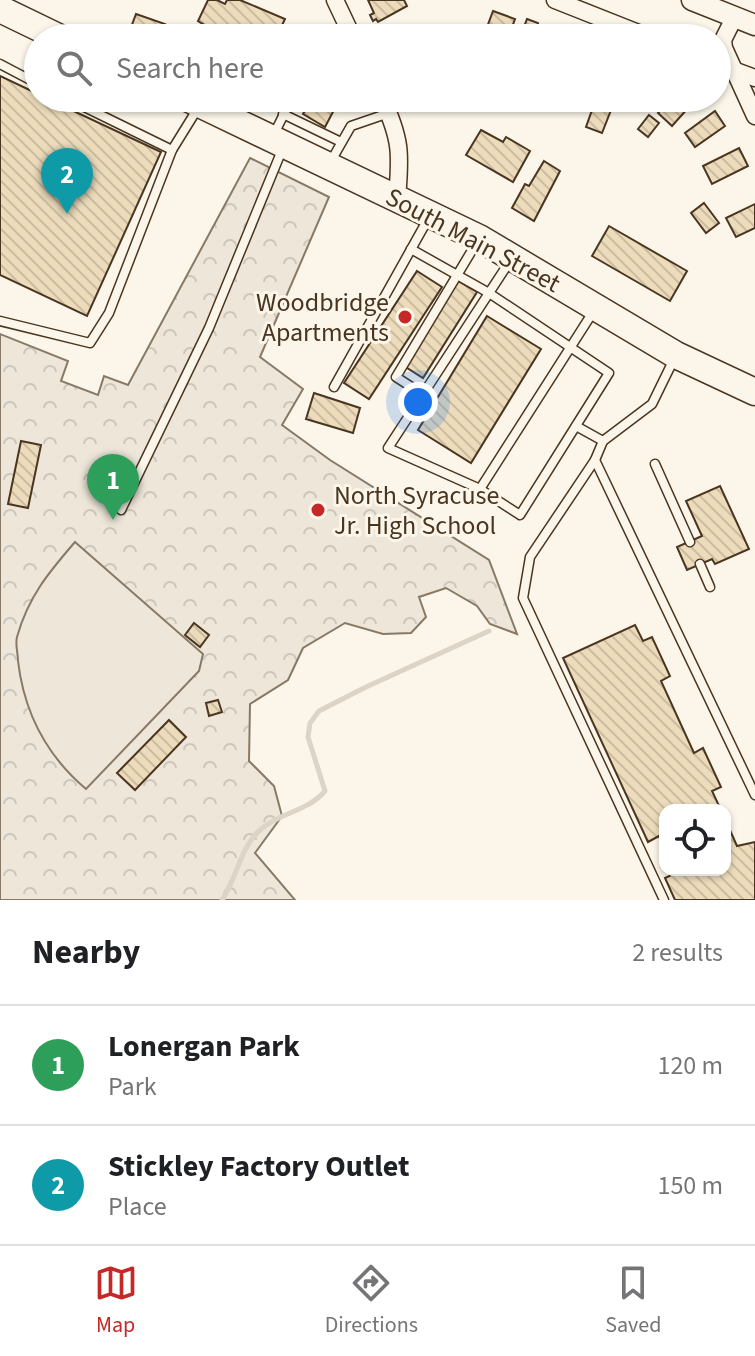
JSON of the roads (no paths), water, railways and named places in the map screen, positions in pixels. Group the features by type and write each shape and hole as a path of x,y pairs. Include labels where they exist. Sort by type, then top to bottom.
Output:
{"main road":[{"path":"8,8 36,24"},
{"name":"South Main Street","path":"217,112 278,141 335,154 397,198 479,238 676,355 755,392"}],"street":[{"path":"335,0 346,24"},
{"path":"555,0 616,24"},
{"path":"692,0 755,25"},
{"path":"731,24 734,18"},
{"path":"731,69 755,78"},
{"path":"731,77 755,116"},
{"path":"388,112 396,129 401,155 397,198"}],"lane":[{"path":"0,64 24,77"},
{"path":"95,112 172,150"},
{"path":"0,321 90,343 109,313 189,112"},
{"path":"121,510 209,328 278,141 283,114 335,154 351,126 375,112"},
{"path":"334,387 431,215"},
{"path":"424,395 396,377 479,238"},
{"path":"411,249 458,273 489,293 570,348 609,373 520,515 480,489 388,448 424,395 489,293 512,258"},
{"path":"480,489 596,308"},
{"path":"664,900 523,598 530,557 595,460 603,441 652,404 676,355"},
{"path":"576,426 603,441"},
{"path":"595,460 755,795"},
{"path":"655,464 690,542"},
{"path":"700,564 710,587"}],"waterway":[{"path":"222,900 254,836 269,823 310,803 325,791 308,737 310,723 319,711 489,631"}],"place":[{"name":"Stickley Factory Outlet","path":"67,214"},
{"name":"Woodbridge Apartments","path":"405,317"},
{"name":"North Syracuse Jr. High School","path":"318,510"},
{"name":"Lonergan Park","path":"113,520"}]}
